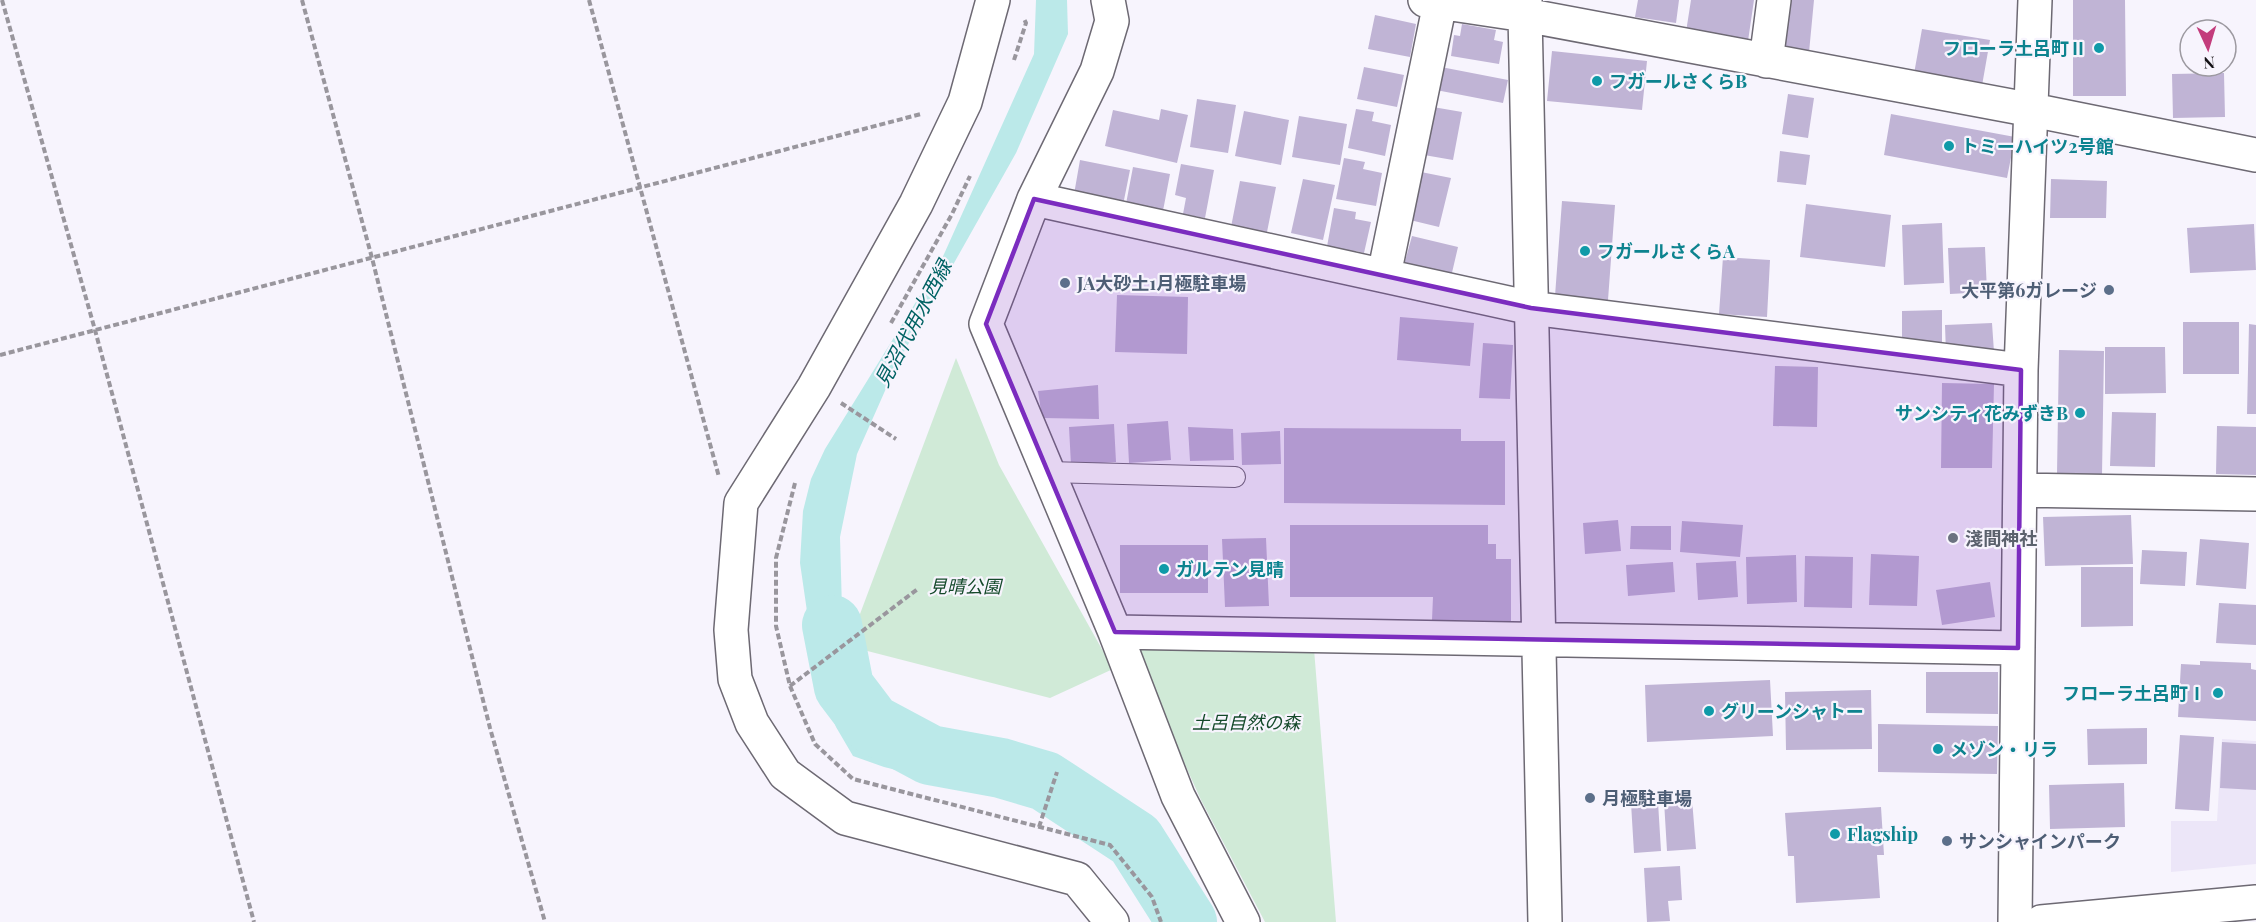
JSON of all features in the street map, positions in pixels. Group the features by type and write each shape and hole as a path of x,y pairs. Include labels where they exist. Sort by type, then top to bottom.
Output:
{"street":[{"path":"993,0 965,102 916,204 814,387 741,503 731,630 735,679 752,723 785,774 845,818 1077,879 1112,922"},
{"path":"1108,0 1112,21 1096,71 1034,199 986,324 1115,632 1178,796 1243,922"},
{"path":"1766,60 1774,0"},
{"path":"2015,922 2021,370 2035,0"},
{"path":"1384,275 1432,1 1525,8 1766,60 2256,155"},
{"path":"1525,8 1545,922"},
{"path":"1034,199 1531,308 2021,370"},
{"path":"2020,490 2256,495"},
{"path":"1115,632 2018,648"},
{"path":"2041,922 2256,902"}],"lane":[{"path":"1048,472 1235,477"}],"path":[{"path":"2,0 95,330 254,922"},
{"path":"302,0 372,258 487,717 545,922"},
{"path":"589,0 722,488"},
{"path":"0,355 965,102"},
{"path":"952,214 971,174"},
{"path":"840,403 896,440"},
{"path":"796,481 776,558 776,626 790,686 815,744 853,779 1110,845 1152,897 1161,922"},
{"path":"790,686 919,588"},
{"path":"1039,827 1057,772"}],"highlighted area":[{"path":"1034,199 1531,308 2021,370 2018,648 1115,632 986,324"}],"shaded area":[{"path":"2222,739 2256,741 2256,864 2171,872 2171,821 2217,821"}],"green space":[{"name":"見晴公園","path":"956,358 999,465 1113,669 1050,698 848,646"},
{"name":"土呂自然の森","path":"1132,647 1314,649 1336,922 1265,922 1201,800"}],"water":[{"name":"見沼代用水西緑","path":"1036,0 1067,0 1068,34 1016,153 896,366 857,454 840,537 842,610 849,668 862,726 931,749 1011,767 1098,808 1125,826 1172,868 1191,894 1206,922 1179,922 1133,860 1057,809 884,767 853,756 836,727 820,684 811,639 800,563 803,511 811,479 825,449 940,263 1034,54"}],"building":[{"path":"1638,0 1679,0 1676,23 1635,17"},
{"path":"1691,0 1754,0 1748,41 1686,32"},
{"path":"1778,0 1814,0 1808,63 1772,59"},
{"name":"フローラ土呂町Ⅱ","path":"2073,0 2125,0 2126,96 2073,96"},
{"path":"1375,15 1416,24 1410,57 1368,49"},
{"path":"1462,24 1496,30 1494,40 1503,42 1499,64 1451,56 1454,35 1460,36"},
{"path":"1922,29 1990,40 1980,97 1912,85"},
{"name":"フガールさくらB","path":"1552,51 1647,61 1642,110 1547,101"},
{"path":"1364,67 1404,75 1397,107 1357,99"},
{"path":"1441,67 1508,80 1503,103 1436,90"},
{"path":"2172,74 2178,74 2178,78 2224,78 2225,117 2173,118"},
{"path":"1788,94 1814,98 1808,138 1782,134"},
{"path":"1197,99 1236,105 1228,153 1190,147"},
{"path":"1433,107 1462,112 1453,160 1424,155"},
{"path":"1161,109 1188,115 1177,163 1105,146 1113,110 1159,120"},
{"path":"1356,109 1374,112 1372,121 1391,125 1385,156 1348,148"},
{"path":"1244,111 1289,120 1281,165 1235,156"},
{"name":"トミーハイツ2号館","path":"1891,114 2015,137 2007,178 1884,155"},
{"path":"1299,116 1347,124 1340,165 1292,157"},
{"path":"1780,151 1810,155 1806,185 1777,182"},
{"path":"1344,158 1365,162 1363,169 1382,173 1376,206 1336,199"},
{"path":"1080,160 1130,170 1122,210 1073,200"},
{"path":"1181,164 1214,170 1205,218 1183,214 1186,198 1175,195"},
{"path":"1133,167 1170,174 1162,216 1125,209"},
{"path":"1421,172 1451,178 1439,227 1410,220"},
{"path":"1303,179 1335,185 1323,240 1291,233"},
{"path":"2051,179 2107,181 2106,218 2050,218"},
{"path":"1240,181 1276,187 1267,232 1231,227"},
{"name":"フガールさくらA","path":"1562,201 1615,205 1608,300 1555,296"},
{"path":"1806,204 1891,215 1885,267 1800,257"},
{"path":"1334,208 1356,212 1355,219 1371,222 1364,253 1356,251 1355,257 1326,252"},
{"path":"1942,223 1944,283 1904,285 1902,225"},
{"path":"2254,224 2256,270 2190,273 2187,228"},
{"path":"1412,236 1458,247 1451,277 1404,265"},
{"path":"1985,247 1987,292 1950,294 1948,248"},
{"path":"1723,257 1770,260 1767,317 1719,314"},
{"path":"1117,295 1188,297 1187,354 1115,352"},
{"path":"1942,310 1942,352 1902,353 1902,311"},
{"path":"1400,317 1474,323 1470,366 1397,360"},
{"path":"2183,322 2239,322 2239,374 2183,374"},
{"path":"1992,323 1994,352 1946,354 1945,325"},
{"path":"2249,324 2256,325 2256,414 2247,414"},
{"path":"1483,343 1513,345 1510,399 1479,398"},
{"path":"2105,347 2165,347 2166,393 2105,394"},
{"name":"サンシティ花みずきB","path":"2059,350 2104,351 2102,475 2057,474"},
{"path":"1775,366 1818,367 1817,427 1773,426"},
{"path":"1942,383 1994,384 1992,468 1941,468"},
{"path":"1098,385 1099,419 1042,418 1038,391"},
{"path":"2112,412 2156,413 2155,467 2110,466"},
{"path":"1168,421 1171,460 1129,463 1127,424"},
{"path":"1114,424 1116,462 1071,465 1069,427"},
{"path":"2217,426 2256,427 2256,475 2216,474"},
{"path":"1188,427 1233,429 1234,460 1190,461"},
{"path":"1284,428 1461,429 1461,441 1505,441 1505,505 1284,503"},
{"path":"1280,431 1281,464 1242,465 1241,433"},
{"path":"2131,515 2133,564 2045,566 2043,517"},
{"path":"1618,520 1621,551 1585,554 1583,523"},
{"path":"1682,521 1743,525 1740,557 1680,552"},
{"path":"1290,525 1488,525 1488,544 1496,544 1496,559 1511,559 1511,621 1432,620 1433,597 1290,597"},
{"path":"1631,526 1671,526 1671,550 1630,549"},
{"path":"1266,538 1269,606 1225,607 1222,539"},
{"path":"2200,539 2249,543 2246,589 2196,585"},
{"name":"ガルテン見晴","path":"1120,545 1208,545 1208,593 1120,593"},
{"path":"2142,550 2187,552 2185,586 2140,584"},
{"path":"1871,554 1919,556 1917,606 1869,605"},
{"path":"1796,555 1797,602 1747,604 1746,557"},
{"path":"1805,556 1853,557 1852,608 1804,607"},
{"path":"1736,561 1738,597 1698,600 1696,563"},
{"path":"1673,562 1675,592 1628,596 1626,565"},
{"path":"2081,567 2133,567 2133,626 2081,627"},
{"path":"1990,582 1995,617 1942,625 1936,590"},
{"path":"2219,603 2256,605 2256,645 2216,643"},
{"name":"フローラ土呂町Ⅰ","path":"2200,661 2251,663 2251,669 2256,670 2256,721 2178,717 2181,664 2200,665"},
{"path":"1926,672 1998,672 1998,714 1926,713"},
{"name":"グリーンシャトー","path":"1770,680 1773,736 1647,742 1645,685"},
{"path":"1871,690 1872,749 1786,750 1785,692"},
{"name":"メゾン・リラ","path":"1878,724 1998,726 1997,774 1878,772"},
{"path":"2147,728 2147,764 2088,765 2087,729"},
{"path":"2180,735 2214,737 2209,811 2175,809"},
{"path":"2222,742 2256,744 2256,790 2220,788"},
{"path":"2124,783 2125,827 2050,829 2049,785"},
{"path":"1692,799 1696,849 1667,851 1664,801"},
{"path":"1658,802 1661,851 1634,853 1631,803"},
{"name":"Flagship","path":"1881,807 1884,855 1877,855 1880,898 1796,903 1794,856 1788,856 1785,813"},
{"path":"1680,866 1682,900 1668,901 1670,921 1647,922 1644,868"}],"waterway":[{"path":"832,625 844,687 872,724 930,755 1001,768 1045,781 1135,840 1187,922"}],"place":[{"name":"フローラ土呂町Ⅱ","path":"2099,48"},
{"name":"フガールさくらB","path":"1597,81"},
{"name":"トミーハイツ2号館","path":"1949,146"},
{"name":"フガールさくらA","path":"1585,251"},
{"name":"JA大砂土1月極駐車場","path":"1065,283"},
{"name":"大平第6ガレージ","path":"2109,290"},
{"name":"サンシティ花みずきB","path":"2080,413"},
{"name":"淺間神社","path":"1953,538"},
{"name":"ガルテン見晴","path":"1164,569"},
{"name":"フローラ土呂町Ⅰ","path":"2218,693"},
{"name":"グリーンシャトー","path":"1709,711"},
{"name":"メゾン・リラ","path":"1938,749"},
{"name":"月極駐車場","path":"1590,798"},
{"name":"Flagship","path":"1835,834"},
{"name":"サンシャインパーク","path":"1947,841"}]}
